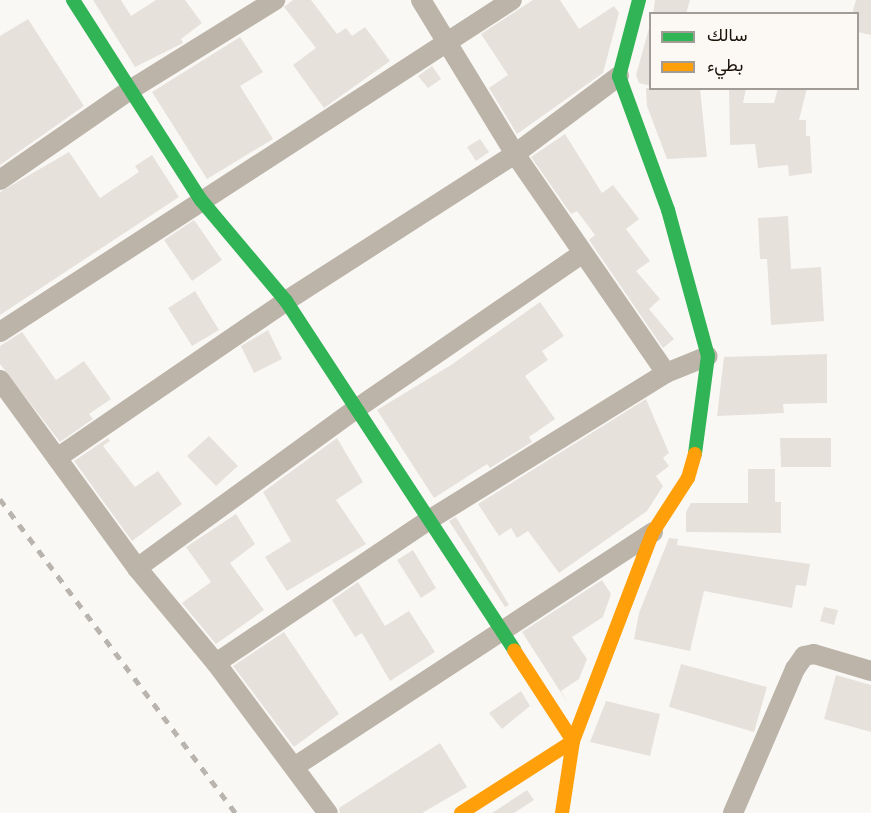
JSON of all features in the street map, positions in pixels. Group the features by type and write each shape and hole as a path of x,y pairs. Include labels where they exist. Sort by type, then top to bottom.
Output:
{"street":[{"path":"73,0 201,200 286,301 573,741"},
{"path":"0,180 130,90 275,0"},
{"path":"421,0 447,39 515,154 666,373"},
{"path":"0,332 447,39 512,0"},
{"path":"562,813 573,741 653,532 688,478 697,448 708,356 668,210 619,76 639,0"},
{"path":"57,458 286,301 515,154 619,76"},
{"path":"137,568 356,409 582,254"},
{"path":"216,663 429,520 666,373 708,356"},
{"path":"0,380 137,568 216,663 328,813"},
{"path":"294,767 653,532"},
{"path":"733,813 795,669 804,656 814,654 871,671"},
{"path":"461,813 573,741"}],"building":[{"path":"93,0 121,0 131,16 156,0 185,0 202,23 181,39 183,43 135,67"},
{"path":"293,0 311,0 337,34 346,28 352,36 365,27 390,61 324,108 293,65 316,48 284,7"},
{"path":"533,0 560,0 579,29 614,6 619,13 603,73 517,134 489,88 508,75 481,34"},
{"path":"655,0 690,0 687,12 653,12"},
{"path":"856,0 871,0 871,35 859,32 859,12 853,12"},
{"path":"28,19 84,106 0,165 0,36"},
{"path":"649,28 649,86 639,83 636,75"},
{"path":"240,37 263,72 240,86 273,139 207,179 152,92"},
{"path":"432,66 441,79 428,88 418,76"},
{"path":"646,88 649,90 700,90 707,157 667,159 647,106"},
{"path":"729,90 746,90 743,103 774,103 777,90 806,90 799,120 806,120 806,136 810,136 812,173 789,176 788,165 758,168 755,144 730,145"},
{"path":"565,134 602,193 613,185 639,219 626,229 650,261 636,271 660,299 649,309 674,339 663,348 589,240 595,235 577,211 571,214 531,157"},
{"path":"480,139 489,152 476,161 467,147"},
{"path":"69,152 100,198 139,172 135,166 152,155 179,197 0,315 0,192"},
{"path":"788,216 791,269 821,267 824,321 771,325 767,259 760,259 758,218"},
{"path":"194,220 222,260 192,281 164,240"},
{"path":"195,291 219,330 192,346 168,308"},
{"path":"540,302 564,336 542,351 548,360 525,376 555,419 529,437 532,442 490,468 487,464 434,498 377,410 451,365"},
{"path":"268,330 282,359 254,373 241,346"},
{"path":"22,332 56,380 84,361 111,399 89,414 93,419 60,442 0,364 0,346"},
{"path":"827,354 827,403 783,404 784,413 717,416 724,357"},
{"path":"646,399 669,453 663,458 669,466 656,476 663,486 647,511 559,573 528,531 517,538 511,528 499,536 478,504"},
{"path":"209,436 238,466 216,486 187,456"},
{"path":"108,438 110,441 103,446 135,487 158,471 182,504 132,541 74,461"},
{"path":"337,438 363,482 336,500 366,544 287,591 265,557 291,541 263,492"},
{"path":"780,438 831,438 831,467 781,467"},
{"path":"748,469 775,469 775,502 781,502 781,533 686,532 686,512 691,503 748,503"},
{"path":"236,514 255,544 230,563 264,610 216,644 182,603 211,582 186,547"},
{"path":"456,517 509,605 505,607 449,521"},
{"path":"669,538 678,539 677,545 810,564 806,586 796,585 792,608 704,591 690,651 634,639 639,613"},
{"path":"413,550 436,588 421,598 397,560"},
{"path":"602,580 611,594 603,617 572,637 587,659 579,679 561,691 569,705 522,632"},
{"path":"358,582 385,626 409,611 435,652 390,681 362,633 355,637 332,600"},
{"path":"824,607 838,610 834,625 820,621"},
{"path":"284,632 339,714 294,747 233,666"},
{"path":"681,664 767,687 754,732 669,707"},
{"path":"836,675 871,685 871,732 824,719"},
{"path":"521,691 530,706 502,729 489,713"},
{"path":"606,701 660,714 650,756 590,742"},
{"path":"440,743 467,787 422,813 340,813 339,808"},
{"path":"527,790 534,800 514,813 492,813"}],"railway":[{"path":"0,499 236,813"}],"traffic: fast":[{"path":"73,0 201,200 286,301 514,650"},
{"path":"639,0 619,76 668,210 708,356 695,454"}],"traffic: slow":[{"path":"562,813 573,741 653,532 688,478 695,454"},
{"path":"461,813 573,741 514,650"}]}
